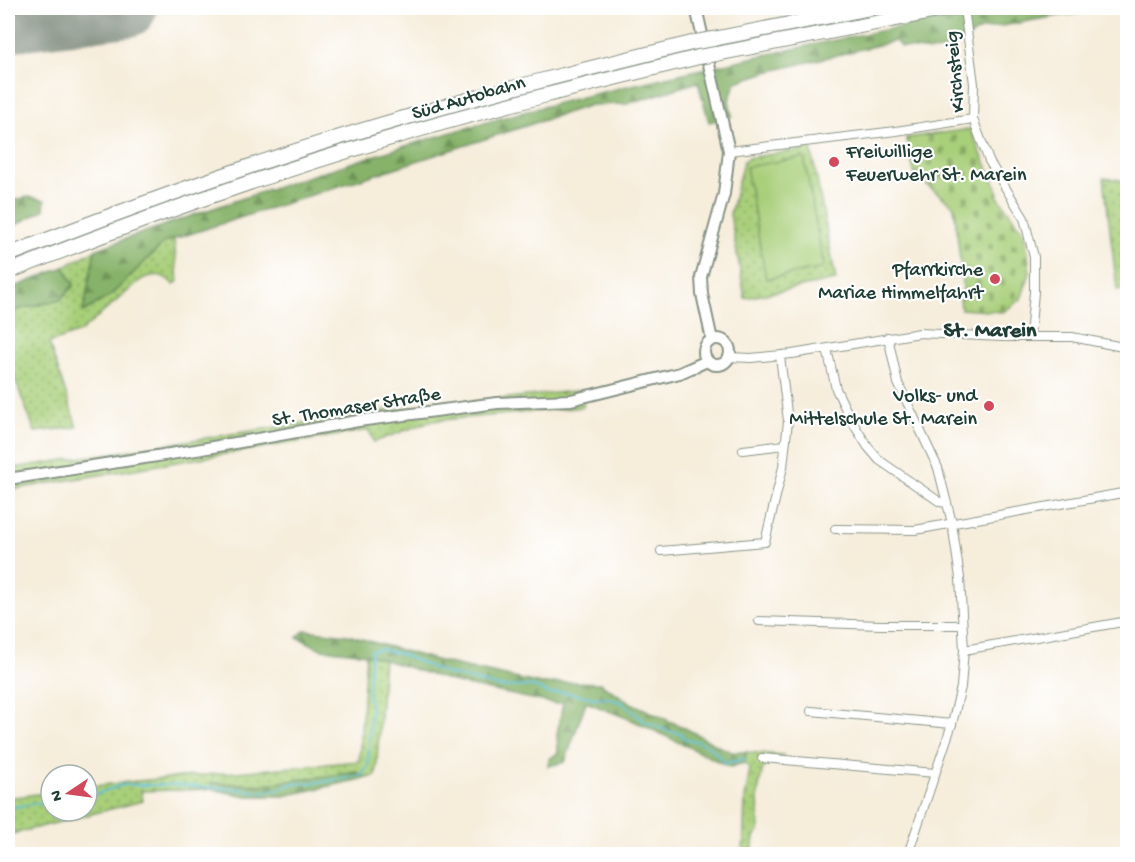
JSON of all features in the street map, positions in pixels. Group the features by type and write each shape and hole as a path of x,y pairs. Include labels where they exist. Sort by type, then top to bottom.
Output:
{"highway":[{"name":"Süd Autobahn","path":"8,255 206,181 378,126 529,83 696,42 871,8"},
{"name":"Süd Autobahn","path":"8,272 214,195 382,141 534,98 699,57 952,8"}],"main road":[{"path":"696,8 729,151 724,194 701,277 702,294 712,340"},
{"path":"717,339 726,343 729,357 720,365 713,364 704,354 705,347 712,340 717,339"},
{"name":"St. Thomaser Straße","path":"8,479 185,452 358,421 497,403 571,400 680,373 707,360"}],"street":[{"name":"Kirchsteig","path":"964,8 974,84 973,119 989,161 1024,218 1034,257 1030,336"},
{"path":"729,151 896,131 973,119"},
{"path":"729,357 780,356 920,333 1072,338 1128,348"},
{"path":"888,337 898,383 938,468 952,523 960,578 964,650 961,687 952,724 908,855"},
{"path":"827,349 836,389 851,420 868,447 879,460 940,502 946,503"},
{"path":"661,551 765,542 783,467 788,421 780,356"},
{"path":"743,450 785,445"},
{"path":"835,529 915,530 1128,492"},
{"path":"759,621 962,625"},
{"path":"964,650 1128,621"},
{"path":"811,711 952,724"},
{"path":"762,758 935,773"}],"green space":[{"path":"1021,8 1127,8 1057,16 980,30 951,49 931,51 901,47 895,41 767,72 736,82 729,100 732,116 709,122 698,82 627,104 591,105 165,242 110,296 83,312 95,250 304,178 463,129 631,85 883,30"},
{"path":"970,129 999,193 996,194 1026,235 1030,273 1021,299 1003,312 961,309 960,297 964,296 954,206 915,176 906,138"},
{"path":"811,148 836,280 745,298 730,214 743,162 747,158"},
{"path":"804,157 824,268 766,279 746,167"},
{"path":"1104,178 1127,181 1127,290 1117,290"},
{"path":"28,197 45,200 44,210 8,229 8,202"},
{"path":"174,239 178,281 174,285 160,276 142,279 80,332 49,343 77,427 35,432 8,361 8,312 60,300 74,285 64,267 95,250 84,311 110,296 165,242"},
{"path":"64,267 74,285 60,300 8,312 8,290"},
{"path":"584,390 583,407 431,421 374,442 369,430 8,490 8,469 373,412"},
{"path":"305,630 348,635 439,661 541,684 600,683 631,703 718,746 732,752 746,752 744,763 730,767 634,721 586,702 565,762 548,766 549,759 558,753 557,734 563,702 555,704 457,683 366,654 321,649 297,637"},
{"path":"366,654 384,659 376,776 367,778 356,772 259,785 212,783 212,789 141,791 143,801 99,812 99,786 359,761"},
{"path":"746,752 783,755 763,768 758,792 759,832 754,837 752,854 743,854 745,799 750,768 744,763"},
{"path":"356,772 367,778 284,796 245,796 212,789 211,783 259,785"},
{"path":"39,794 39,823 56,823 8,835 8,798"}],"waterway":[{"path":"99,793 123,785 173,785 258,792 278,790 291,784 323,782 363,775 368,765 371,708 368,693 371,651 380,649 401,654 445,673 500,687 533,686 550,694 564,692 609,698 623,703 644,721 668,731 681,733 685,739 708,746 725,763 745,759"},
{"path":"8,808 39,803"}],"runway":[{"path":"8,23 128,8"}],"place":[{"name":"Freiwillige Feuerwehr St. Marein","path":"834,162"},
{"name":"Pfarrkirche Mariae Himmelfahrt","path":"995,279"},
{"name":"Volks- und Mittelschule St. Marein","path":"989,406"}],"district":[{"name":"St. Marein","path":"990,328"}]}
